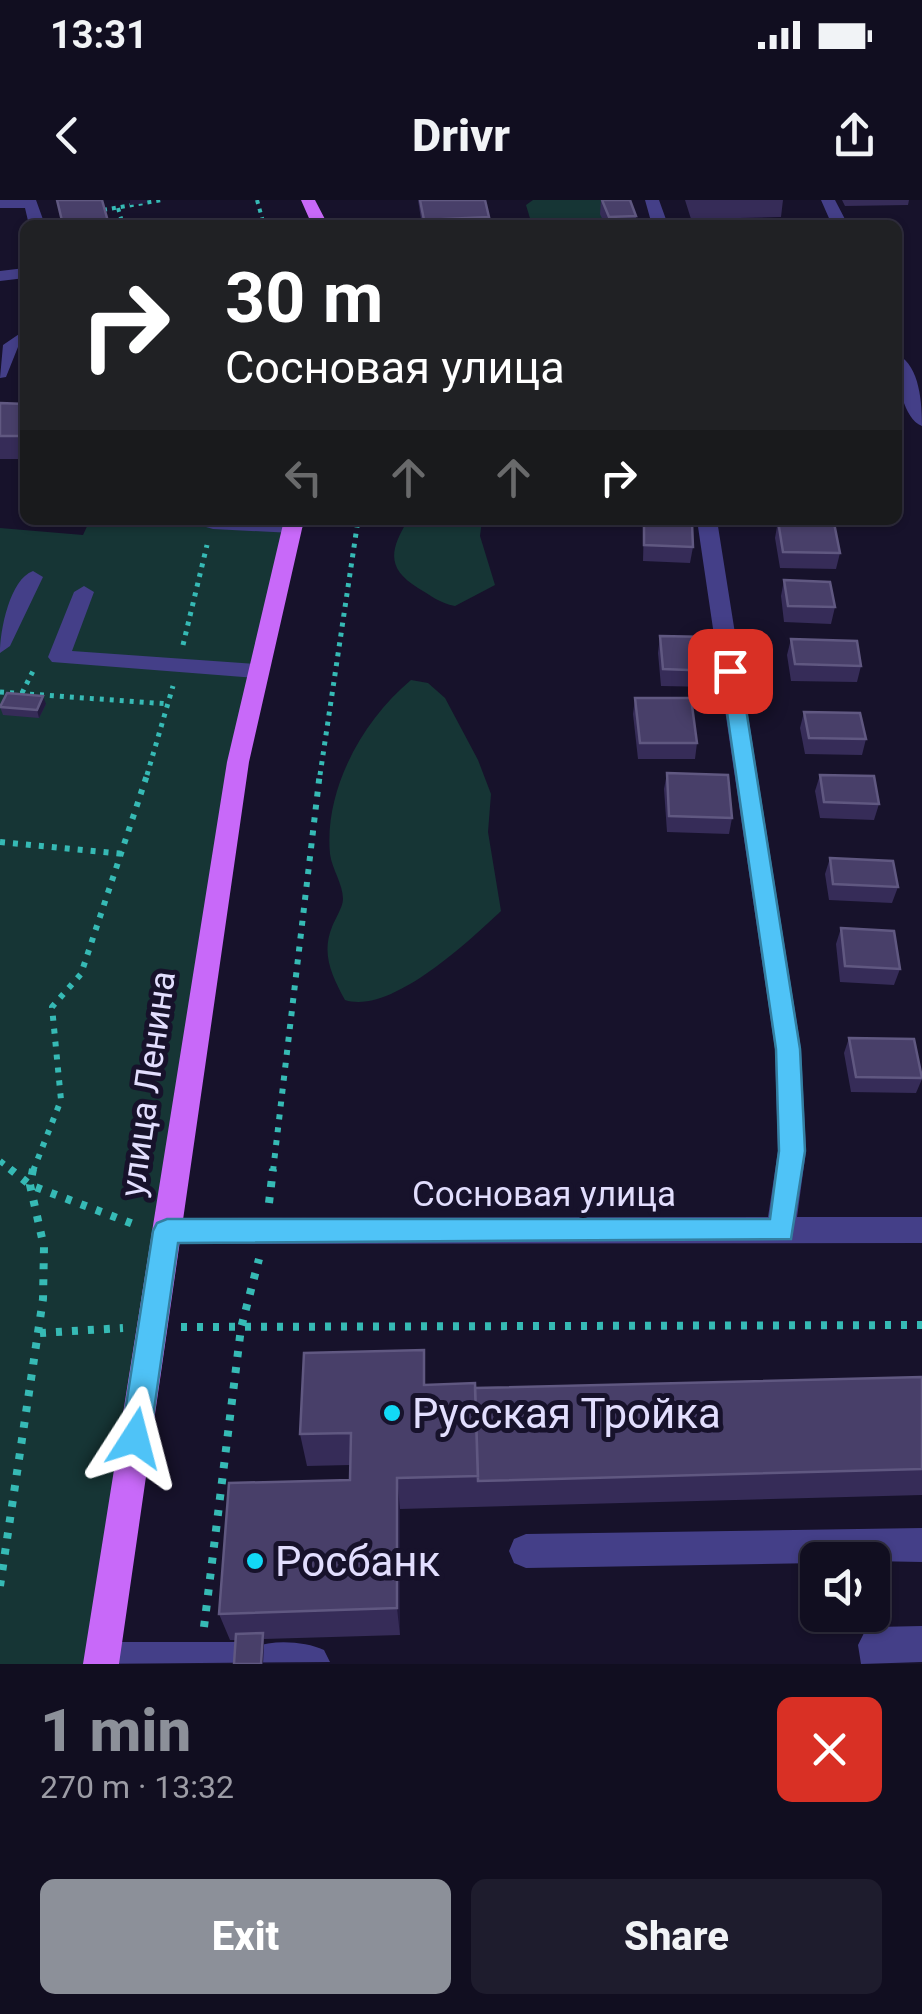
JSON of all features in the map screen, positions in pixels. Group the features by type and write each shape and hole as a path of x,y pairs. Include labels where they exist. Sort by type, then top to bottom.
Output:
{"main road":[{"name":"улица Ленина","path":"102,1662 210,937 257,671 293,525"}],"street":[{"path":"0,204 31,202"},
{"path":"0,373 11,345 20,339"},
{"path":"902,370 922,421"},
{"path":"708,525 788,1049 792,1151 781,1230"},
{"path":"0,646 33,578"},
{"path":"84,592 59,657 257,671"},
{"name":"Сосновая улица","path":"167,1231 922,1230"},
{"path":"526,1551 922,1545"},
{"path":"879,1664 876,1645 922,1644"},
{"path":"102,1662 312,1662"}],"path":[{"path":"103,210 162,200"},
{"path":"118,208 122,220"},
{"path":"0,1586 40,1333 44,1247 30,1185 37,1152 61,1100 52,1007 59,994 81,974 124,854 169,704 213,525"},
{"path":"200,1660 242,1328 266,1232 330,690 357,525"},
{"path":"0,692 169,704"},
{"path":"0,842 124,854"},
{"path":"0,1161 30,1185 93,1212 167,1231"},
{"path":"40,1333 152,1326 922,1325"}],"green space":[{"path":"533,200 615,200 605,220 530,220 526,205"},
{"path":"88,525 293,527 271,618 101,1664 0,1664 0,528 83,535"},
{"path":"405,525 481,525 480,536 495,585 455,606 444,603 401,574 394,558"},
{"path":"411,680 428,683 445,698 478,760 491,794 488,832 501,911 450,956 406,986 364,1002 345,1000 328,956 329,937 343,899 330,854 333,805 340,781 363,735 393,696"}],"building":[{"path":"57,200 102,200 108,220 62,220"},
{"path":"420,200 485,200 489,217 424,220"},
{"path":"602,200 630,200 636,216 609,217"},
{"path":"0,403 20,404 20,436 0,436"},
{"path":"644,525 692,525 693,547 644,545"},
{"path":"779,525 834,525 840,553 783,552"},
{"path":"784,580 830,582 835,607 788,606"},
{"path":"660,636 710,637 714,671 663,669"},
{"path":"791,639 857,641 861,666 795,664"},
{"path":"7,693 43,696 37,710 0,707"},
{"path":"635,698 691,698 697,743 640,743"},
{"path":"804,712 860,713 866,739 809,738"},
{"path":"667,773 728,775 732,818 669,816"},
{"path":"820,775 874,776 879,804 824,802"},
{"path":"830,858 893,861 898,887 833,884"},
{"path":"841,928 894,931 900,969 845,966"},
{"path":"849,1038 914,1039 922,1078 856,1077"},
{"path":"424,1350 424,1385 475,1383 478,1476 397,1478 397,1608 219,1614 229,1483 350,1480 351,1433 300,1434 304,1353"},
{"path":"922,1377 922,1469 478,1481 475,1388"},
{"path":"263,1633 261,1664 234,1664 236,1634"}],"place":[{"name":"Русская Тройка","path":"392,1413"},
{"name":"Росбанк","path":"255,1561"}],"route":[{"path":"135,1438 167,1231 781,1230 792,1151 788,1049 730,671"}]}
